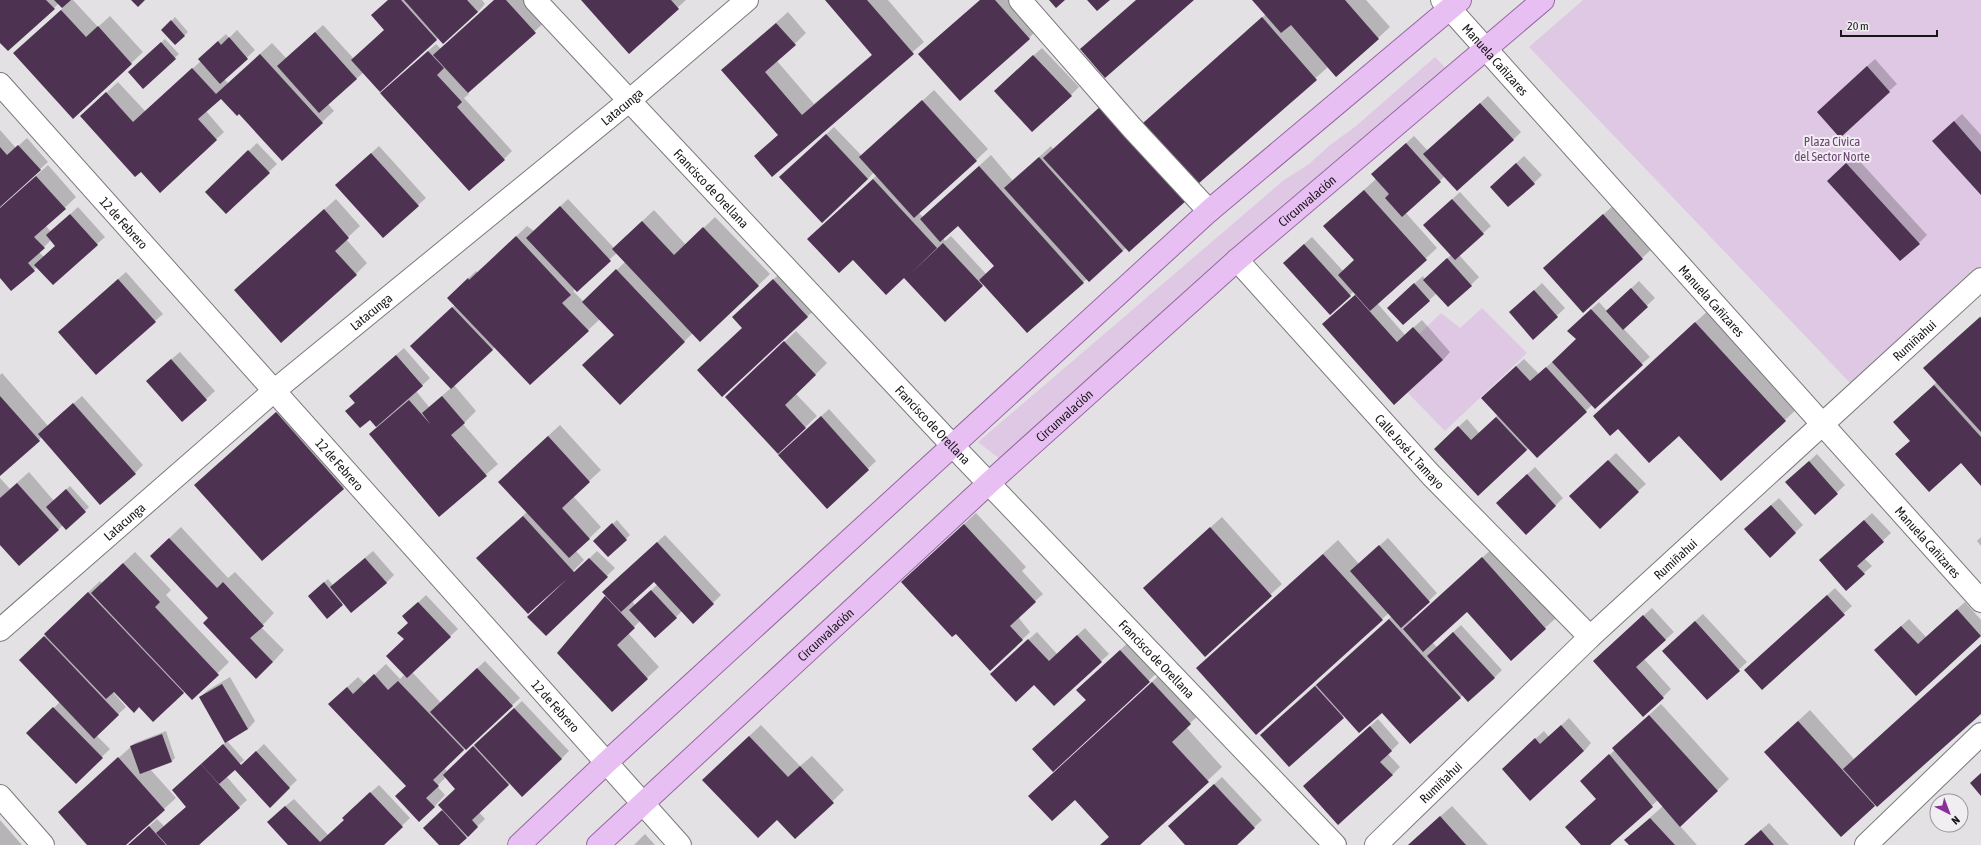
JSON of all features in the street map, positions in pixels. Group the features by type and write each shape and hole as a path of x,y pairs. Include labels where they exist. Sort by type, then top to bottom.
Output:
{"main road":[{"name":"Circunvalación","path":"598,845 989,483 1237,260 1543,0"},
{"path":"519,845 607,762 952,445 1209,211 1450,3"}],"street":[{"name":"Francisco de Orellana","path":"535,0 952,445 1334,845"},
{"name":"Latacunga","path":"0,630 275,390 630,100 747,0"},
{"path":"1020,0 1133,129 1209,211"},
{"name":"Manuela Cañizares","path":"1450,3 1485,50 1981,601"},
{"name":"12 de Febrero","path":"0,84 680,845"},
{"name":"Calle José L. Tamayo","path":"1237,260 1431,475 1590,637"},
{"name":"Rumiñahui","path":"1376,845 1590,637 1981,279"},
{"path":"1866,845 1981,734"},
{"path":"0,796 43,845"}],"green space":[{"name":"Plaza Cívica del Sector Norte","path":"1583,0 1981,0 1981,266 1852,385 1529,47"},
{"path":"1435,57 1454,77 1005,463 978,442 1284,180 1309,164 1330,145 1356,126"},
{"path":"1482,308 1527,353 1445,431 1408,393 1432,369 1409,344 1441,313 1460,328"}],"building":[{"path":"0,0 46,0 55,9 8,51 0,43"},
{"path":"54,0 71,0 62,8"},
{"path":"131,0 145,0 138,7"},
{"path":"388,0 401,0 437,40 380,92 351,60 384,30 371,15"},
{"path":"404,0 467,0 478,12 443,44"},
{"path":"494,0 506,0 536,33 468,93 433,55"},
{"path":"581,0 671,0 679,9 629,54"},
{"path":"825,0 867,0 914,54 772,177 754,156 778,135 721,70 776,23 796,45 765,72 802,115 872,55"},
{"path":"980,0 995,0 1030,39 960,101 918,54"},
{"path":"1049,0 1065,0 1056,8"},
{"path":"1087,0 1110,0 1097,11"},
{"path":"1136,0 1194,0 1105,78 1080,49"},
{"path":"1252,0 1345,0 1379,39 1336,77 1291,25 1281,33"},
{"path":"61,10 86,37 98,26 132,64 73,119 13,53"},
{"path":"1262,17 1317,80 1198,184 1143,123"},
{"path":"171,20 185,36 175,45 161,30"},
{"path":"315,32 357,79 319,113 277,66"},
{"path":"229,37 248,59 220,84 198,59 218,41 221,45"},
{"path":"161,42 176,59 143,89 128,72"},
{"path":"428,51 444,68 437,75 462,102 457,107 505,160 469,191 380,93"},
{"path":"260,54 323,123 282,161 239,114 237,116 221,99 198,119 217,140 160,193 141,172 135,177 80,116 106,92 133,122 192,68 216,94"},
{"path":"1033,55 1072,96 1032,132 994,91"},
{"path":"1867,66 1890,92 1840,138 1817,112"},
{"path":"922,100 977,161 914,218 859,157"},
{"path":"1480,103 1514,140 1457,191 1423,154"},
{"path":"1102,105 1187,200 1129,252 1043,158"},
{"path":"1954,121 1981,152 1981,195 1932,141"},
{"path":"826,134 868,179 822,223 779,177"},
{"path":"1406,143 1441,182 1402,217 1385,198 1389,194 1371,174"},
{"path":"18,145 41,170 0,207 0,147 7,155"},
{"path":"248,150 270,173 226,214 205,192"},
{"path":"371,153 419,206 383,238 335,185"},
{"path":"1039,157 1123,251 1089,282 1004,188"},
{"path":"1516,163 1535,184 1508,207 1490,187"},
{"path":"1846,163 1920,244 1900,261 1827,181"},
{"path":"979,166 1084,283 1027,333 979,280 994,266 958,226 940,242 920,219"},
{"path":"36,176 66,209 34,237 45,248 28,263 35,271 11,291 0,278 0,208"},
{"path":"873,179 937,248 909,275 943,243 983,286 945,322 904,278 886,295 853,260 839,273 807,239"},
{"path":"1364,190 1427,260 1370,311 1338,275 1354,260 1323,226"},
{"path":"1452,199 1484,234 1455,260 1423,225"},
{"path":"560,206 611,261 577,292 526,238"},
{"path":"324,209 349,238 335,251 357,275 281,343 234,290"},
{"path":"70,214 98,245 53,285 34,265 55,246 46,235"},
{"path":"1603,214 1643,259 1583,313 1543,268"},
{"path":"642,221 674,255 703,227 759,286 700,342 612,249"},
{"path":"516,236 571,295 562,303 589,331 530,385 447,298 468,278 469,280"},
{"path":"1304,244 1351,296 1330,315 1283,263"},
{"path":"1447,258 1472,286 1448,307 1423,280"},
{"path":"616,269 685,342 620,405 582,365 614,335 582,302"},
{"path":"118,279 156,322 96,375 58,332"},
{"path":"773,279 808,317 722,397 697,370 742,328 732,317"},
{"path":"1414,283 1430,301 1403,325 1387,308"},
{"path":"1631,288 1648,307 1623,330 1606,311"},
{"path":"1534,290 1558,317 1533,340 1509,312"},
{"path":"1355,295 1397,342 1413,327 1443,360 1394,405 1322,324"},
{"path":"452,307 493,350 451,389 410,346"},
{"path":"1591,309 1643,365 1595,409 1552,362 1576,339 1567,331"},
{"path":"1980,317 1981,318 1981,432 1923,368"},
{"path":"1695,322 1786,421 1721,481 1679,436 1649,463 1618,429 1610,436 1593,416"},
{"path":"784,341 816,375 785,405 806,428 778,454 725,397"},
{"path":"396,355 423,386 376,427 370,420 360,428 345,411 355,403 349,396"},
{"path":"171,359 207,400 182,422 146,381"},
{"path":"1516,366 1530,381 1546,367 1587,412 1537,458 1481,398"},
{"path":"1934,385 1981,437 1981,486 1961,463 1929,492 1895,454 1910,441 1893,422"},
{"path":"0,396 40,441 0,476"},
{"path":"442,396 465,423 451,435 487,476 439,517 369,434 409,400 431,425 422,413"},
{"path":"73,403 136,474 100,505 38,434"},
{"path":"276,412 344,489 262,561 194,485"},
{"path":"821,416 869,470 827,509 778,455"},
{"path":"1496,417 1527,450 1478,496 1434,449 1458,426 1471,440"},
{"path":"548,436 590,482 562,508 590,539 569,558 498,482"},
{"path":"1608,460 1639,492 1600,529 1569,496"},
{"path":"1809,461 1838,494 1815,515 1785,482"},
{"path":"1527,474 1556,506 1526,535 1496,503"},
{"path":"17,483 59,530 19,566 0,545 0,498"},
{"path":"66,489 86,512 66,530 46,507"},
{"path":"1771,505 1796,533 1770,558 1744,529"},
{"path":"523,516 574,572 589,558 608,577 546,636 527,617 568,578 528,614 476,558"},
{"path":"1864,520 1884,542 1857,566 1865,574 1846,591 1819,560"},
{"path":"612,523 627,540 608,557 593,541"},
{"path":"964,524 1036,602 1010,626 1023,640 990,671 956,634 952,637 901,582"},
{"path":"1210,527 1272,596 1205,657 1143,588"},
{"path":"169,538 217,588 223,582 264,626 250,638 273,662 256,679 203,623 208,618 150,556"},
{"path":"657,542 714,604 693,624 654,582 621,612 602,592"},
{"path":"1379,545 1430,602 1401,628 1350,571"},
{"path":"1323,554 1383,620 1256,735 1196,668"},
{"path":"1482,557 1546,629 1511,661 1467,612 1423,652 1403,629"},
{"path":"365,558 387,583 351,613 330,587"},
{"path":"123,563 160,602 155,607 219,675 192,700 91,593"},
{"path":"324,582 343,605 327,619 308,596"},
{"path":"651,590 677,618 655,638 629,610"},
{"path":"88,592 184,693 153,722 139,707 134,713 114,692 106,699 44,634"},
{"path":"1827,595 1845,615 1762,690 1744,670"},
{"path":"605,596 635,628 617,645 648,679 612,712 557,653"},
{"path":"418,602 451,637 407,678 386,656 404,639 397,633 408,623 402,616"},
{"path":"1957,609 1981,636 1916,696 1874,650 1901,626 1918,644"},
{"path":"1643,615 1666,640 1636,667 1664,698 1643,717 1593,661"},
{"path":"1389,619 1461,698 1410,744 1382,713 1359,733 1316,685"},
{"path":"1695,621 1740,671 1707,700 1662,651"},
{"path":"1453,632 1495,678 1468,702 1427,656"},
{"path":"1077,635 1102,662 1054,706 1034,685 1016,702 990,674 1028,639 1049,661"},
{"path":"44,636 119,715 94,739 19,660"},
{"path":"1981,644 1981,714 1877,807 1843,769"},
{"path":"1120,650 1150,682 1053,772 1032,749 1086,700 1076,690"},
{"path":"477,668 513,706 466,750 430,712"},
{"path":"374,674 388,690 398,681 464,750 433,780 439,786 426,798 435,807 419,822 395,796 406,786 328,704 347,687 353,694"},
{"path":"1152,682 1191,724 1172,742 1209,782 1140,845 1100,845 1109,837 1075,800 1052,821 1028,796"},
{"path":"222,684 248,729 225,743 199,697"},
{"path":"1315,686 1344,718 1289,767 1260,735"},
{"path":"53,707 103,758 76,784 26,733"},
{"path":"514,708 562,759 522,797 474,745"},
{"path":"1649,715 1718,791 1680,827 1612,748"},
{"path":"1798,721 1875,806 1841,837 1764,752"},
{"path":"1561,725 1584,751 1530,801 1502,769 1535,738 1540,744"},
{"path":"1370,726 1392,751 1380,762 1393,775 1338,825 1303,786"},
{"path":"162,734 172,762 140,774 130,746"},
{"path":"749,736 788,777 800,766 834,803 795,839 777,820 758,838 702,780"},
{"path":"223,744 241,765 256,751 290,788 270,808 235,770 219,784 201,764"},
{"path":"473,746 509,785 472,820 478,827 468,837 438,805 455,789 443,775"},
{"path":"1609,754 1653,807 1610,845 1581,845 1565,827 1596,799 1580,781"},
{"path":"118,757 165,810 126,845 87,845 58,812"},
{"path":"201,764 240,808 199,845 167,845 156,833 186,807 172,790"},
{"path":"1981,773 1981,796 1970,783"},
{"path":"1214,784 1255,828 1237,845 1185,845 1168,826"},
{"path":"370,792 403,827 384,845 288,845 267,822 285,806 320,842 344,820 342,818"},
{"path":"442,810 467,838 459,845 439,845 423,828"},
{"path":"1440,816 1466,845 1408,845"},
{"path":"1650,818 1675,845 1629,845 1624,840"},
{"path":"149,826 166,845 128,845"},
{"path":"1761,830 1774,845 1744,845"}]}
